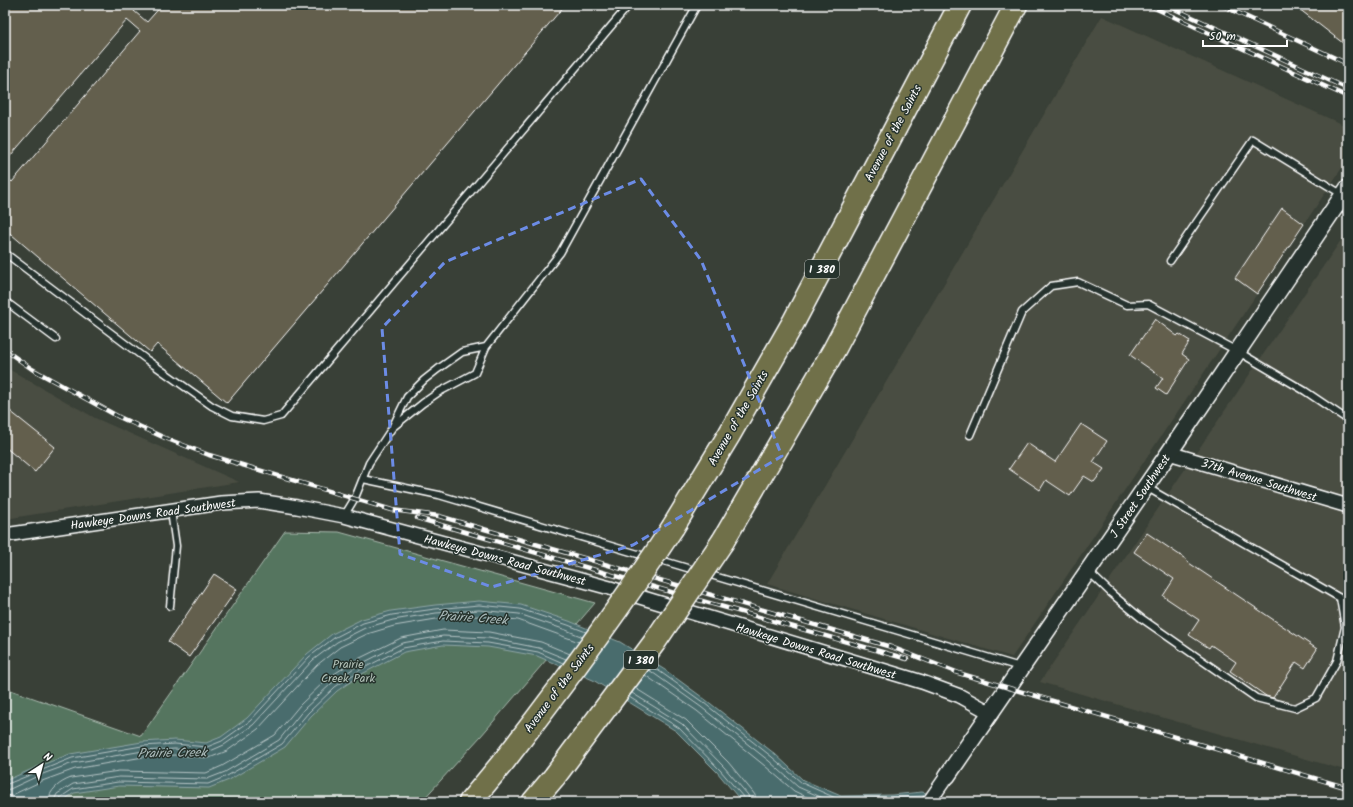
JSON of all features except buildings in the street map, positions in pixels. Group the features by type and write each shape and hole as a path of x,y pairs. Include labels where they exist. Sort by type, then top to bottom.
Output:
{"highway":[{"name":"Avenue of the Saints","path":"470,802 504,761 604,629 673,527 793,323 960,5"},
{"name":"I 380","path":"533,802 583,740 654,643 723,541 834,350 1012,14"}],"street":[{"name":"J Street Southwest","path":"929,802 1169,453 1346,191"},
{"name":"37th Avenue Southwest","path":"1169,453 1348,506"},
{"name":"Hawkeye Downs Road Southwest","path":"5,535 221,503 259,501 297,507 344,516 610,588 922,682 960,696 991,713"}],"lane":[{"path":"5,253 147,360 212,406 232,416 262,421 281,416 629,5"},
{"path":"392,428 439,392 475,373 486,347 560,253 697,5"},
{"path":"1170,261 1253,140 1346,191"},
{"path":"970,435 1022,312 1051,286 1078,282 1126,305 1148,304 1305,391 1348,420"},
{"path":"5,300 56,339"},
{"path":"344,516 355,498 369,463 392,428 407,397 424,380 462,352 486,347"},
{"path":"363,478 439,495 1022,668"},
{"path":"1088,571 1112,594 1141,618 1256,698 1295,708 1316,698 1338,661 1344,627 1340,598 1146,486"},
{"path":"170,606 176,546 171,511"}],"highlighted area":[{"path":"641,179 701,260 782,456 633,545 492,587 400,554 382,328 445,262"}],"shaded area":[{"path":"1102,16 1348,127 1348,159 1012,657 767,584"},
{"path":"1348,230 1348,771 1040,682"},
{"path":"5,367 95,418 239,482 5,519"}],"green space":[{"name":"Prairie Creek Park","path":"285,531 339,532 595,603 481,736 421,802 5,802 5,688 141,736"}],"water":[{"name":"Prairie Creek","path":"479,601 521,605 569,621 620,642 665,670 706,700 775,754 803,780 841,796 892,795 922,792 963,802 742,802 717,772 676,731 593,680 537,656 488,647 443,645 404,652 362,674 337,691 311,716 285,747 229,780 209,788 119,786 74,793 61,802 5,802 5,782 7,780 70,754 142,742 175,740 206,743 221,737 247,718 307,654 332,634 362,619 391,611"}],"railway":[{"path":"1148,5 1348,97"},
{"path":"1166,5 1348,89"},
{"path":"1221,5 1348,64"},
{"path":"5,350 32,369 119,417 165,438 209,455 392,510 439,516 891,647 959,673"},
{"path":"417,518 907,659"},
{"path":"955,672 1348,788"}]}
